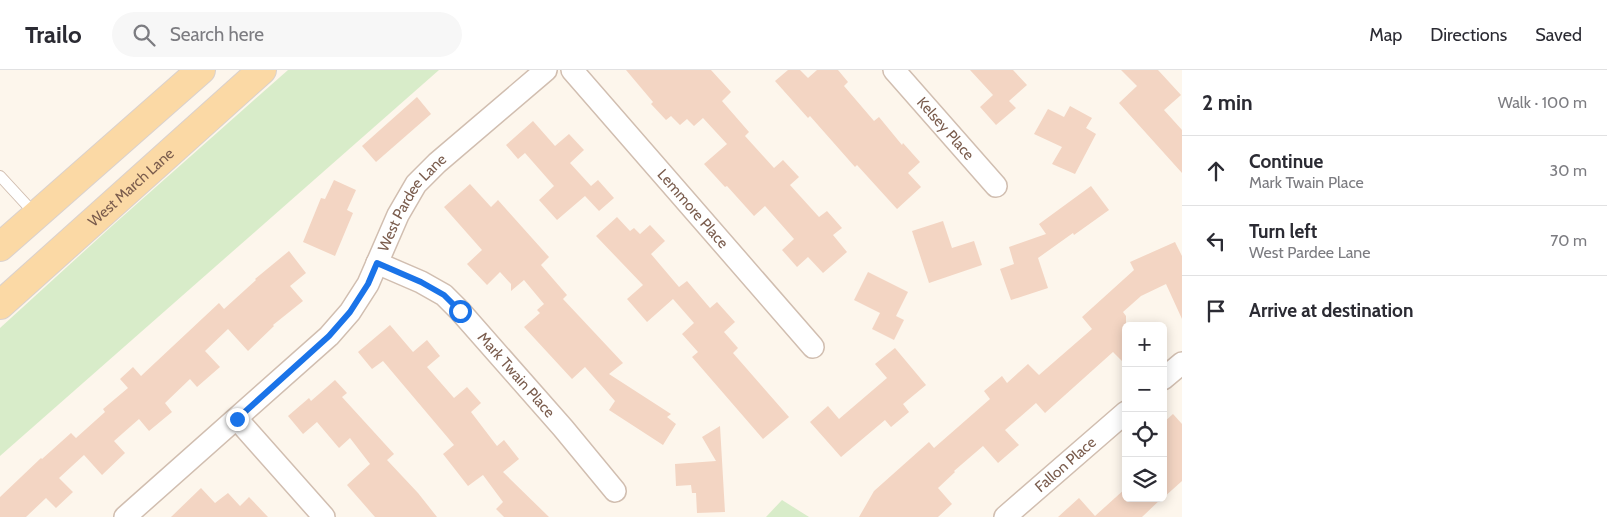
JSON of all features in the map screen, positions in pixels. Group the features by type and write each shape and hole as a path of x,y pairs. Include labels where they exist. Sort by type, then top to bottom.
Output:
{"main road":[{"path":"0,247 201,70"},
{"name":"West March Lane","path":"0,305 262,70"}],"street":[{"name":"West Pardee Lane","path":"125,517 329,336 350,312 368,284 398,215 416,184 437,163 546,70"},
{"name":"Lemmore Place","path":"572,70 813,347"},
{"name":"Kelsey Place","path":"894,70 996,186"},
{"name":"Mark Twain Place","path":"377,263 421,282 444,295 563,428 615,491"},
{"path":"1167,376 1182,363"},
{"name":"Fallon Place","path":"1005,517 1122,415"},
{"path":"237,419 324,517"}],"lane":[{"path":"0,176 36,215"}],"green space":[{"path":"288,70 439,70 0,456 0,328"},
{"path":"782,500 809,517 766,517"}],"building":[{"path":"626,70 711,70 731,92 722,101 749,132 745,136 774,168 783,160 799,177 790,185 819,217 827,211 842,228 833,235 847,252 823,273 808,257 797,267 782,250 794,239 765,206 754,216 704,164 727,144 703,118 694,126 687,119 680,125 671,116 666,120 651,104 653,102"},
{"path":"788,70 800,70 808,78 817,70 838,70 848,82 844,86 874,121 879,117 902,145 903,143 920,162 908,173 921,187 897,209 857,165 855,167 810,116 808,118 775,81"},
{"path":"970,70 1013,70 1027,85 1009,101 1016,108 996,125 980,107 993,95"},
{"path":"1121,70 1158,70 1181,95 1164,110 1182,130 1182,173 1119,103 1137,86"},
{"path":"417,97 431,114 376,162 362,146"},
{"path":"1070,106 1092,118 1086,128 1096,134 1075,174 1052,164 1062,147 1034,134 1048,109 1064,117"},
{"path":"533,121 555,146 569,134 584,150 570,163 591,186 598,180 614,198 599,211 585,196 557,220 539,200 554,186 525,153 518,159 506,145"},
{"path":"334,180 356,190 347,210 353,213 335,256 303,242 321,198 325,199"},
{"path":"470,184 491,207 498,200 549,257 541,265 567,295 563,299 623,363 609,374 671,414 667,417 676,424 663,445 609,410 615,401 585,367 572,379 524,327 540,313 537,310 544,304 524,280 511,291 511,284 500,272 487,285 467,264 482,250 444,207"},
{"path":"1091,186 1109,210 1038,258 1048,288 1011,300 1000,269 1014,264 1009,247 1046,234 1039,224"},
{"path":"617,217 630,231 634,228 640,234 650,225 665,241 651,254 679,287 687,281 710,308 717,302 735,322 724,332 738,348 733,353 789,417 763,439 692,357 698,352 682,334 694,323 673,299 647,322 627,299 643,285 596,236"},
{"path":"943,221 952,248 974,241 982,265 929,283 912,231"},
{"path":"1175,242 1182,256 1182,319 1166,284 1141,296 1123,312 1126,316 1126,322 1122,322 1122,361 1113,352 1045,413 1036,403 1005,430 1019,445 998,463 983,446 954,471 938,488 952,504 938,517 859,517 874,491 929,442 934,448 990,399 984,391 1002,376 1007,383 1028,364 1039,375 1092,329 1082,317 1134,270 1130,262"},
{"path":"289,251 306,273 290,286 303,301 273,325 248,351 228,329 205,351 220,367 197,387 190,379 165,403 172,412 149,431 139,419 114,441 125,453 102,475 84,455 59,478 73,492 56,508 46,498 26,517 0,517 0,497 41,458 71,433 76,438 105,412 103,409 128,388 120,379 133,367 141,376 219,303 224,309 255,279"},
{"path":"868,272 908,292 896,316 904,320 894,340 872,329 880,313 854,300"},
{"path":"390,325 413,352 427,340 440,356 427,367 454,398 467,387 481,403 471,412 497,446 504,440 519,459 503,472 549,517 504,517 496,509 503,502 483,475 468,486 443,454 454,445 383,361 372,369 358,352"},
{"path":"895,348 926,385 903,404 909,412 891,427 885,420 841,457 810,422 828,406 839,419 887,378 875,364"},
{"path":"335,380 347,393 342,397 394,454 387,460 418,493 437,517 375,517 347,485 370,464 350,438 339,448 317,422 303,434 288,416 309,398 311,401"},
{"path":"1173,414 1182,424 1182,481 1167,494 1167,457 1167,419"},
{"path":"720,426 725,512 697,513 696,493 692,493 691,485 676,486 675,464 716,461 702,437"},
{"path":"201,488 215,503 228,493 240,506 249,497 268,517 171,517"},
{"path":"1122,492 1122,502 1158,502 1142,517 1058,517 1079,498 1095,516"}],"route":[{"path":"237,419 329,336 350,312 368,284 377,263 421,282 444,295 460,311"}]}
